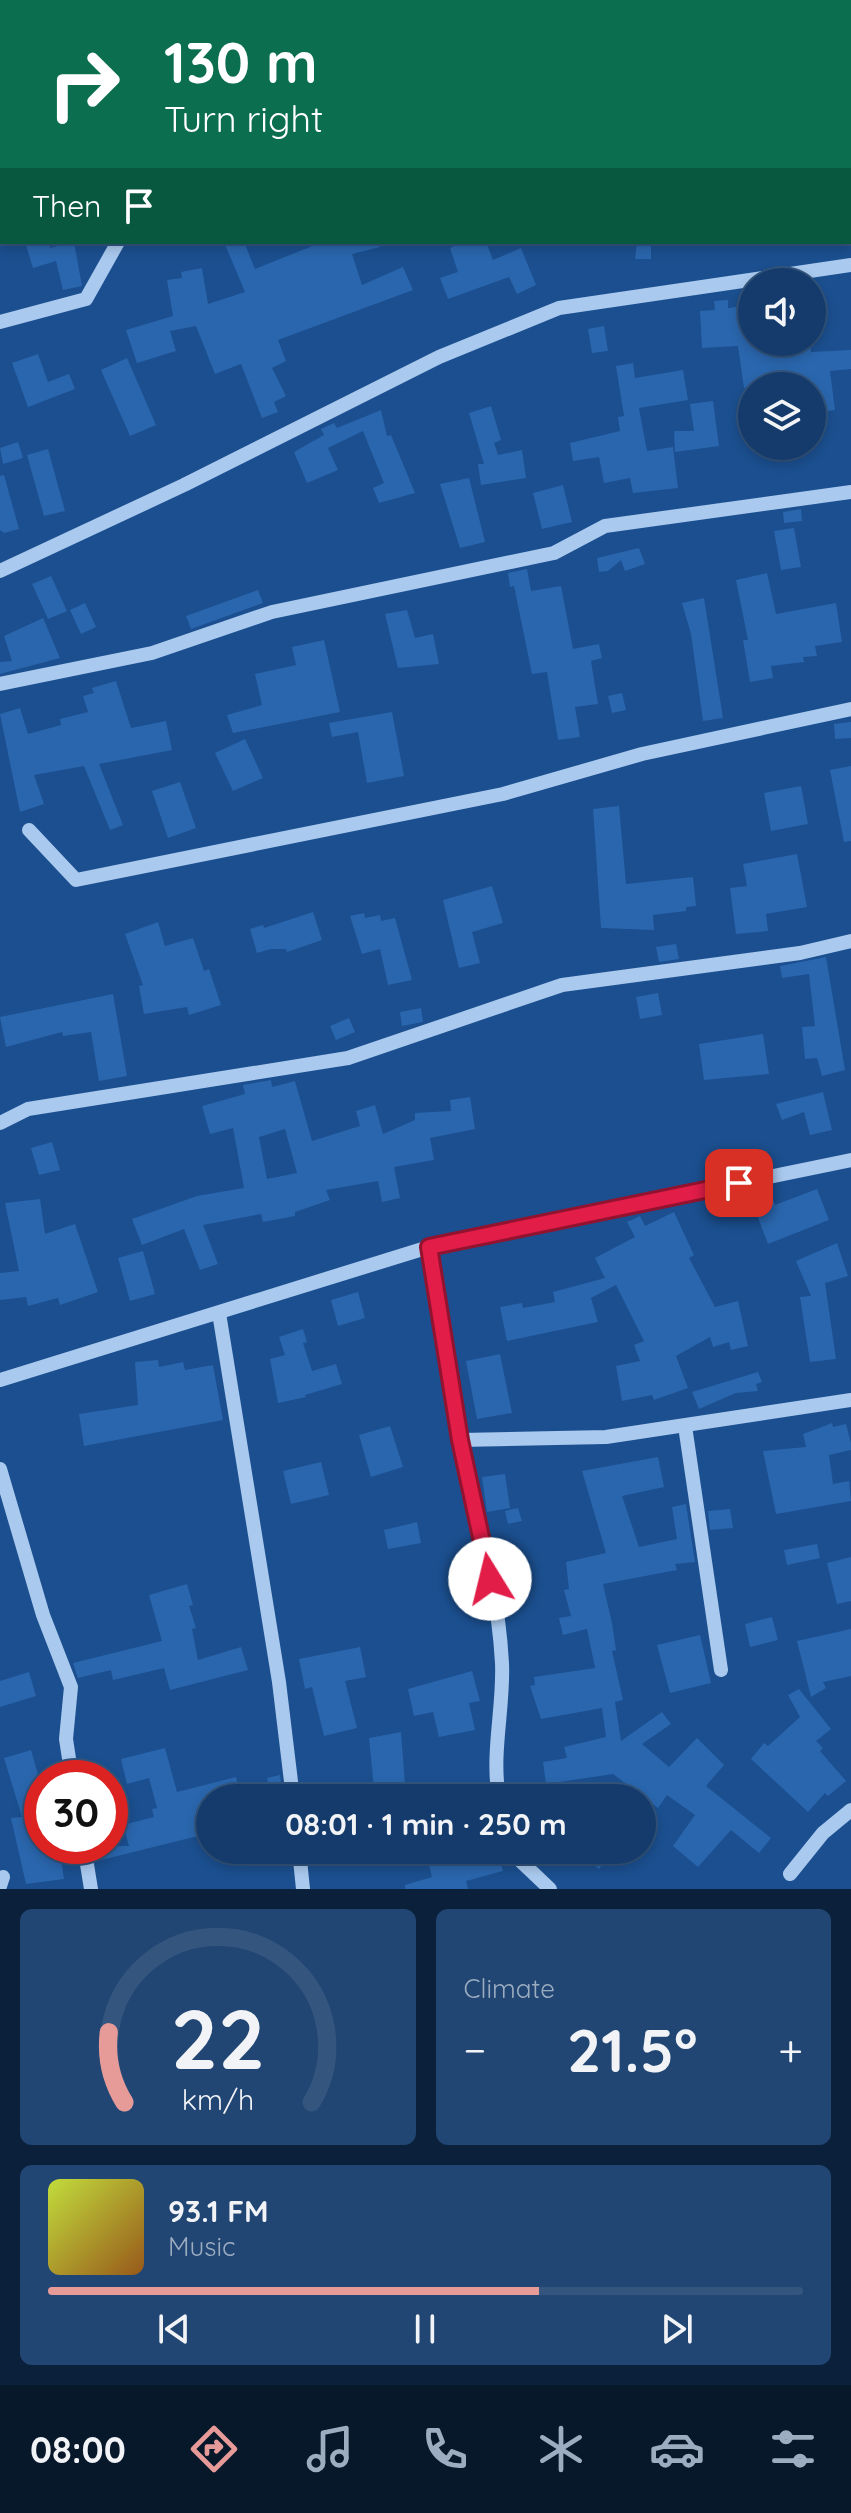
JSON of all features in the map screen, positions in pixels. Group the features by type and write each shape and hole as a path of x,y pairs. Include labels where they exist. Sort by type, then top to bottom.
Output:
{"street":[{"path":"0,322 86,299 117,244"},
{"path":"0,571 184,485 439,357 559,308 851,265"},
{"path":"0,684 152,653 272,612 554,553 605,526 851,492"},
{"path":"29,830 76,880 503,794 642,754 851,709"},
{"path":"0,1123 28,1109 348,1058 465,1021 562,985 800,953 851,941"},
{"path":"0,1380 429,1247 851,1160"},
{"path":"429,1247 460,1440 486,1551 502,1664 496,1784"},
{"path":"219,1313 279,1682 291,1784"},
{"path":"460,1440 606,1437 851,1400"},
{"path":"685,1426 721,1670"},
{"path":"0,1469 43,1615 71,1687 66,1739 69,1760"},
{"path":"790,1874 823,1833 851,1810"},
{"path":"87,1864 91,1889"},
{"path":"300,1864 303,1889"},
{"path":"524,1864 550,1889"}],"building":[{"path":"26,244 49,244 50,248 74,244 82,286 63,290 56,261 33,268"},
{"path":"225,244 245,244 255,269 317,244 380,244 380,247 352,254 362,285 403,267 413,290 278,340 286,361 272,368 286,396 274,402 278,412 262,418 241,364 215,374 196,326 170,331 176,351 137,363 126,330 173,316 167,280 182,278 181,272 202,268 208,304 245,292"},
{"path":"459,244 487,244 493,260 521,248 536,285 517,294 509,277 448,299 440,278 458,272 450,248"},
{"path":"637,244 651,244 651,259 635,259"},
{"path":"728,300 728,308 738,307 738,346 702,348 700,311 715,310 714,301"},
{"path":"604,326 608,351 592,353 588,329"},
{"path":"851,350 851,369 830,371 835,410 826,411 826,372 742,372 739,356 826,356 826,351"},
{"path":"38,354 48,382 69,374 75,389 28,407 12,363"},
{"path":"127,358 156,425 130,436 101,370"},
{"path":"633,363 635,378 683,370 688,400 639,408 647,451 673,447 678,488 633,493 630,478 604,483 599,457 573,461 570,443 620,431 618,417 624,416 616,366"},
{"path":"713,401 719,446 675,452 674,431 694,431 690,404"},
{"path":"491,406 501,440 494,443 498,455 522,450 526,478 481,485 478,464 484,464 469,413"},
{"path":"381,410 387,436 391,435 415,493 379,503 373,488 384,483 363,431 328,448 338,470 307,483 294,452 324,435 321,429 334,423 337,428"},
{"path":"18,442 23,458 3,464 0,448"},
{"path":"48,449 65,511 44,516 27,455"},
{"path":"4,475 19,529 4,533 0,530 0,476"},
{"path":"469,478 485,542 460,548 440,484"},
{"path":"563,485 572,522 542,529 533,493"},
{"path":"801,509 802,521 784,523 783,512"},
{"path":"794,528 801,567 781,570 774,531"},
{"path":"639,548 645,564 625,571 621,560 608,571 599,572 597,558"},
{"path":"527,569 531,591 561,586 573,649 599,644 602,658 591,661 598,704 575,707 580,737 558,740 547,672 532,674 514,586 510,587 508,573"},
{"path":"767,573 776,614 836,603 842,642 815,646 817,656 803,657 804,662 771,666 773,678 750,682 743,640 748,640 736,580"},
{"path":"51,576 67,611 48,619 32,584"},
{"path":"258,590 263,603 191,629 186,616"},
{"path":"704,598 723,718 703,721 691,634 682,603"},
{"path":"85,603 96,627 81,634 70,610"},
{"path":"407,610 415,638 433,634 439,664 398,668 385,614"},
{"path":"43,618 60,658 0,674 0,662 12,661 4,636"},
{"path":"324,640 340,712 233,733 227,715 262,705 255,674 296,665 292,647"},
{"path":"116,681 131,728 166,721 172,750 99,764 123,825 110,830 84,766 34,775 44,804 20,812 0,714 20,708 28,734 61,725 60,719 88,712 83,696 94,693 92,688"},
{"path":"622,693 626,710 612,713 608,696"},
{"path":"392,712 404,776 367,783 358,732 332,737 329,723"},
{"path":"851,722 851,738 835,739 834,724"},
{"path":"245,739 263,778 233,791 215,753"},
{"path":"851,766 851,841 844,842 830,770"},
{"path":"180,782 196,828 168,838 152,791"},
{"path":"801,786 808,824 771,831 764,793"},
{"path":"619,806 626,884 693,877 696,906 686,907 686,911 653,915 654,930 601,928 593,809"},
{"path":"797,854 807,907 766,914 768,931 736,934 730,888 747,886 743,864"},
{"path":"492,886 503,923 472,932 480,963 459,968 443,900"},
{"path":"313,912 322,940 287,952 286,949 271,949 257,953 250,929 263,925 264,928"},
{"path":"364,913 365,918 380,915 381,921 395,918 412,980 388,985 380,949 362,954 350,916"},
{"path":"158,922 165,946 193,938 204,971 209,969 221,1005 189,1015 187,1007 144,1014 139,986 143,985 125,934"},
{"path":"676,944 679,959 659,962 656,947"},
{"path":"826,957 845,1070 822,1076 817,1058 805,1059 802,1027 815,1026 809,974 782,978 780,966"},
{"path":"658,993 662,1015 640,1019 636,997"},
{"path":"113,994 127,1076 99,1081 91,1032 63,1036 62,1032 6,1047 0,1017"},
{"path":"421,1008 423,1022 402,1026 400,1012"},
{"path":"349,1018 355,1032 336,1040 330,1026"},
{"path":"763,1034 769,1074 704,1080 699,1044"},
{"path":"271,1080 272,1087 295,1081 312,1141 360,1126 356,1111 375,1105 383,1134 415,1120 415,1113 451,1111 450,1100 470,1097 475,1129 430,1138 434,1160 394,1167 400,1198 382,1202 378,1181 326,1190 330,1200 295,1212 295,1216 263,1222 261,1214 203,1225 218,1264 200,1270 184,1229 142,1245 132,1219 197,1196 244,1188 233,1128 210,1134 202,1106 245,1094 243,1085","holes":["285,1129 297,1173 267,1179 259,1137"]},
{"path":"823,1092 832,1130 810,1135 804,1112 782,1120 776,1104"},
{"path":"52,1142 60,1170 39,1175 31,1148"},
{"path":"817,1189 829,1220 768,1244 752,1202 771,1194 775,1205"},
{"path":"40,1199 45,1234 75,1224 98,1292 60,1305 58,1298 28,1306 26,1297 0,1300 0,1273 19,1271 5,1203"},
{"path":"674,1212 694,1255 689,1258 715,1307 738,1301 748,1346 731,1350 729,1342 713,1347 710,1337 676,1356 688,1388 654,1400 652,1395 622,1401 616,1366 640,1361 634,1345 644,1341 616,1285 591,1298 598,1322 507,1341 500,1307 522,1303 523,1308 555,1302 553,1292 605,1278 595,1258 635,1237 627,1222 640,1216 645,1226"},
{"path":"837,1243 848,1276 825,1283 836,1359 810,1362 800,1297 811,1296 796,1261"},
{"path":"143,1251 155,1294 130,1301 118,1258"},
{"path":"358,1292 365,1318 338,1326 331,1300"},
{"path":"303,1329 307,1342 303,1343 312,1371 336,1364 342,1384 278,1403 270,1359 285,1355 279,1337"},
{"path":"500,1354 512,1413 477,1419 466,1361"},
{"path":"158,1360 159,1367 183,1362 185,1370 213,1365 223,1420 84,1446 79,1414 138,1405 135,1362"},
{"path":"758,1372 762,1382 756,1384 758,1391 736,1393 699,1409 692,1392"},
{"path":"832,1423 833,1427 846,1424 851,1443 851,1450 829,1455 833,1484 849,1481 851,1501 776,1514 763,1451 806,1447 803,1434"},
{"path":"390,1426 403,1467 371,1477 359,1435"},
{"path":"658,1457 664,1487 622,1496 639,1547 677,1539 672,1507 686,1504 695,1562 675,1564 677,1570 603,1584 616,1650 612,1651 623,1700 615,1702 621,1741 662,1712 671,1724 642,1744 669,1767 697,1738 724,1765 706,1786 771,1838 759,1853 731,1830 698,1867 673,1846 695,1815 667,1795 658,1808 656,1806 656,1784 626,1784 613,1774 546,1784 543,1762 567,1758 564,1747 606,1737 602,1708 541,1719 530,1686 535,1685 534,1677 595,1668 587,1629 563,1635 559,1618 571,1616 564,1590 569,1589 566,1562 606,1553 582,1471"},
{"path":"321,1462 329,1495 291,1504 283,1471"},
{"path":"505,1474 510,1508 487,1512 482,1477"},
{"path":"518,1508 522,1521 508,1524 505,1511"},
{"path":"730,1509 733,1528 710,1530 708,1511"},
{"path":"417,1522 421,1543 388,1549 384,1530"},
{"path":"817,1544 820,1558 787,1565 784,1550"},
{"path":"851,1557 851,1601 837,1604 827,1563"},
{"path":"187,1584 193,1605 189,1606 196,1628 192,1629 198,1660 241,1647 248,1670 170,1690 164,1668 113,1680 111,1670 78,1678 73,1663 162,1641 149,1595"},
{"path":"772,1617 778,1640 750,1647 745,1624"},
{"path":"851,1629 851,1676 823,1682 826,1688 811,1697 797,1641"},
{"path":"700,1635 711,1683 670,1693 657,1645"},
{"path":"360,1647 366,1677 345,1681 357,1728 324,1736 312,1687 305,1689 299,1659"},
{"path":"472,1671 480,1701 469,1703 475,1730 439,1737 433,1712 414,1716 408,1689"},
{"path":"29,1672 36,1696 0,1707 0,1681"},
{"path":"799,1689 831,1729 816,1741 823,1748 820,1751 846,1781 828,1796 825,1793 808,1812 751,1759 764,1743 768,1746 800,1717 788,1695"},
{"path":"401,1732 405,1784 374,1784 369,1738"},
{"path":"165,1748 177,1792 196,1787 196,1836 128,1853 128,1824 154,1817 152,1809 157,1808 149,1778 128,1784 128,1760 121,1759"},
{"path":"31,1750 34,1760 24,1760 24,1864 62,1864 64,1879 26,1884 11,1818 22,1817 4,1758"},
{"path":"280,1775 281,1784 268,1784 267,1778"},
{"path":"236,1777 238,1784 208,1784"},
{"path":"429,1864 501,1864 503,1871 466,1881 468,1889 405,1889 405,1885 432,1877"}],"route":[{"path":"490,1579 460,1440 429,1247 739,1183"}]}
